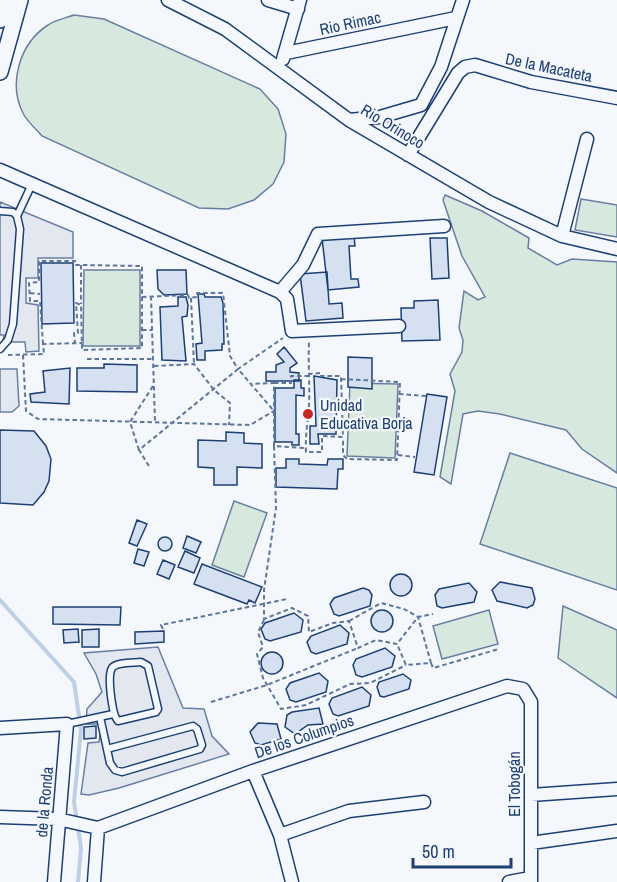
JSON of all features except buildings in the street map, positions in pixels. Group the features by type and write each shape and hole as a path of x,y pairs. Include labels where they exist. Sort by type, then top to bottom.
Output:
{"street":[{"path":"0,20 6,0"},
{"path":"0,72 20,0"},
{"name":"Rio Orinoco","path":"168,0 225,29 280,67 349,120 489,202 562,236 617,249"},
{"name":"Rio Rimac","path":"268,0 299,4"},
{"path":"349,120 366,120 421,105 441,67 463,0"},
{"path":"280,67 299,4"},
{"name":"Rio Rimac","path":"286,53 456,18"},
{"name":"De la Macateta","path":"408,155 458,73 465,67 475,64 531,82 617,98"},
{"path":"562,236 587,139"},
{"path":"0,170 280,292 287,299 292,331 399,326"},
{"path":"280,292 303,265 318,234 444,226"},
{"name":"De los Columpios","path":"93,827 507,686 523,689"},
{"name":"El Tobogán","path":"523,689 531,702 531,880"},
{"path":"0,728 71,723"},
{"name":"de la Ronda","path":"54,882 71,723"},
{"path":"253,771 280,835 292,882"},
{"path":"531,795 617,789"},
{"path":"280,835 349,811 424,802"},
{"path":"0,817 62,820 93,827 94,882"},
{"path":"531,843 617,831"},
{"path":"508,882 531,880"}],"lane":[{"path":"0,349 8,339 13,324 20,229 17,216 33,183"},
{"path":"0,211 9,210 17,216"},
{"path":"146,663 158,709 156,712 118,721 113,714 110,676 112,668 116,665 146,663"},
{"path":"71,723 113,714"},
{"path":"100,717 107,749 115,770 122,772 200,749 202,746 197,729 193,726 107,749"}],"path":[{"path":"0,356 44,354 40,301 30,301 29,283 39,282 39,261 75,261 75,265 81,265 142,266 142,348 85,351 82,343 81,265"},
{"path":"30,293 40,294"},
{"path":"142,297 188,295 191,298 197,297 197,293 223,293 230,356 238,369 274,411"},
{"path":"151,296 155,423"},
{"path":"191,298 194,364 214,390 230,403 229,425"},
{"path":"75,343 74,333 78,333 76,303 81,305"},
{"path":"142,330 152,330"},
{"path":"139,450 279,338 289,338"},
{"path":"309,338 309,407 306,452 322,452 322,436 343,437"},
{"path":"43,344 82,343"},
{"path":"111,349 111,359"},
{"path":"23,355 26,411 38,419 250,426 274,411"},
{"path":"87,359 153,359"},
{"path":"154,366 194,364"},
{"path":"250,384 291,383 291,376 321,373 321,376 341,376 341,379 400,382 397,460 347,459 343,454 341,379"},
{"path":"274,383 276,508 263,605 264,619 258,632 264,647 256,654 267,685 281,709 306,705 350,684 370,683 406,665 431,663"},
{"path":"130,422 154,384"},
{"path":"399,394 426,396"},
{"path":"130,422 139,450 149,466"},
{"path":"274,446 306,448"},
{"path":"398,455 416,458"},
{"path":"163,629 161,625 287,599"},
{"path":"264,619 292,608 308,616 309,632 333,623 349,621 381,603 404,609 418,617 433,668 499,649"},
{"path":"397,644 418,617 433,614"},
{"path":"349,621 358,648"},
{"path":"212,702 267,685 376,640 397,644"},
{"path":"397,644 406,665"}],"shaded area":[{"path":"74,15 104,19 260,89 278,109 286,134 284,162 273,184 254,200 228,209 199,208 42,136 26,118 19,103 17,78 19,65 30,42 38,33 57,20"},
{"path":"445,195 482,211 529,238 528,248 557,265 572,259 617,262 617,473 582,449 566,430 478,411 463,414 451,484 440,477 455,391 450,374 462,352 463,340 459,328 464,291 478,300 485,297 462,256 443,200"},
{"path":"581,199 617,205 617,237 575,230"},
{"path":"0,202 73,232 73,258 38,258 38,278 26,278 26,303 38,305 39,351 26,352 25,342 3,342 4,335 0,335"},
{"path":"84,270 140,270 140,346 83,346"},
{"path":"0,369 17,369 19,406 12,412 0,412"},
{"path":"350,383 398,384 395,458 347,456"},
{"path":"510,453 617,488 617,590 480,544"},
{"path":"234,501 267,513 244,577 212,565"},
{"path":"563,606 617,630 617,698 558,658"},
{"path":"489,610 498,644 442,659 433,626"},
{"path":"158,647 183,708 204,709 212,736 229,754 119,788 89,795 81,794 88,743 99,742 101,727 97,724 86,724 87,709 102,692 96,674 84,653"}],"waterway":[{"path":"0,600 74,682 81,730 74,802 81,848 78,882"}],"place":[{"name":"Unidad Educativa Borja","path":"308,414"}]}
